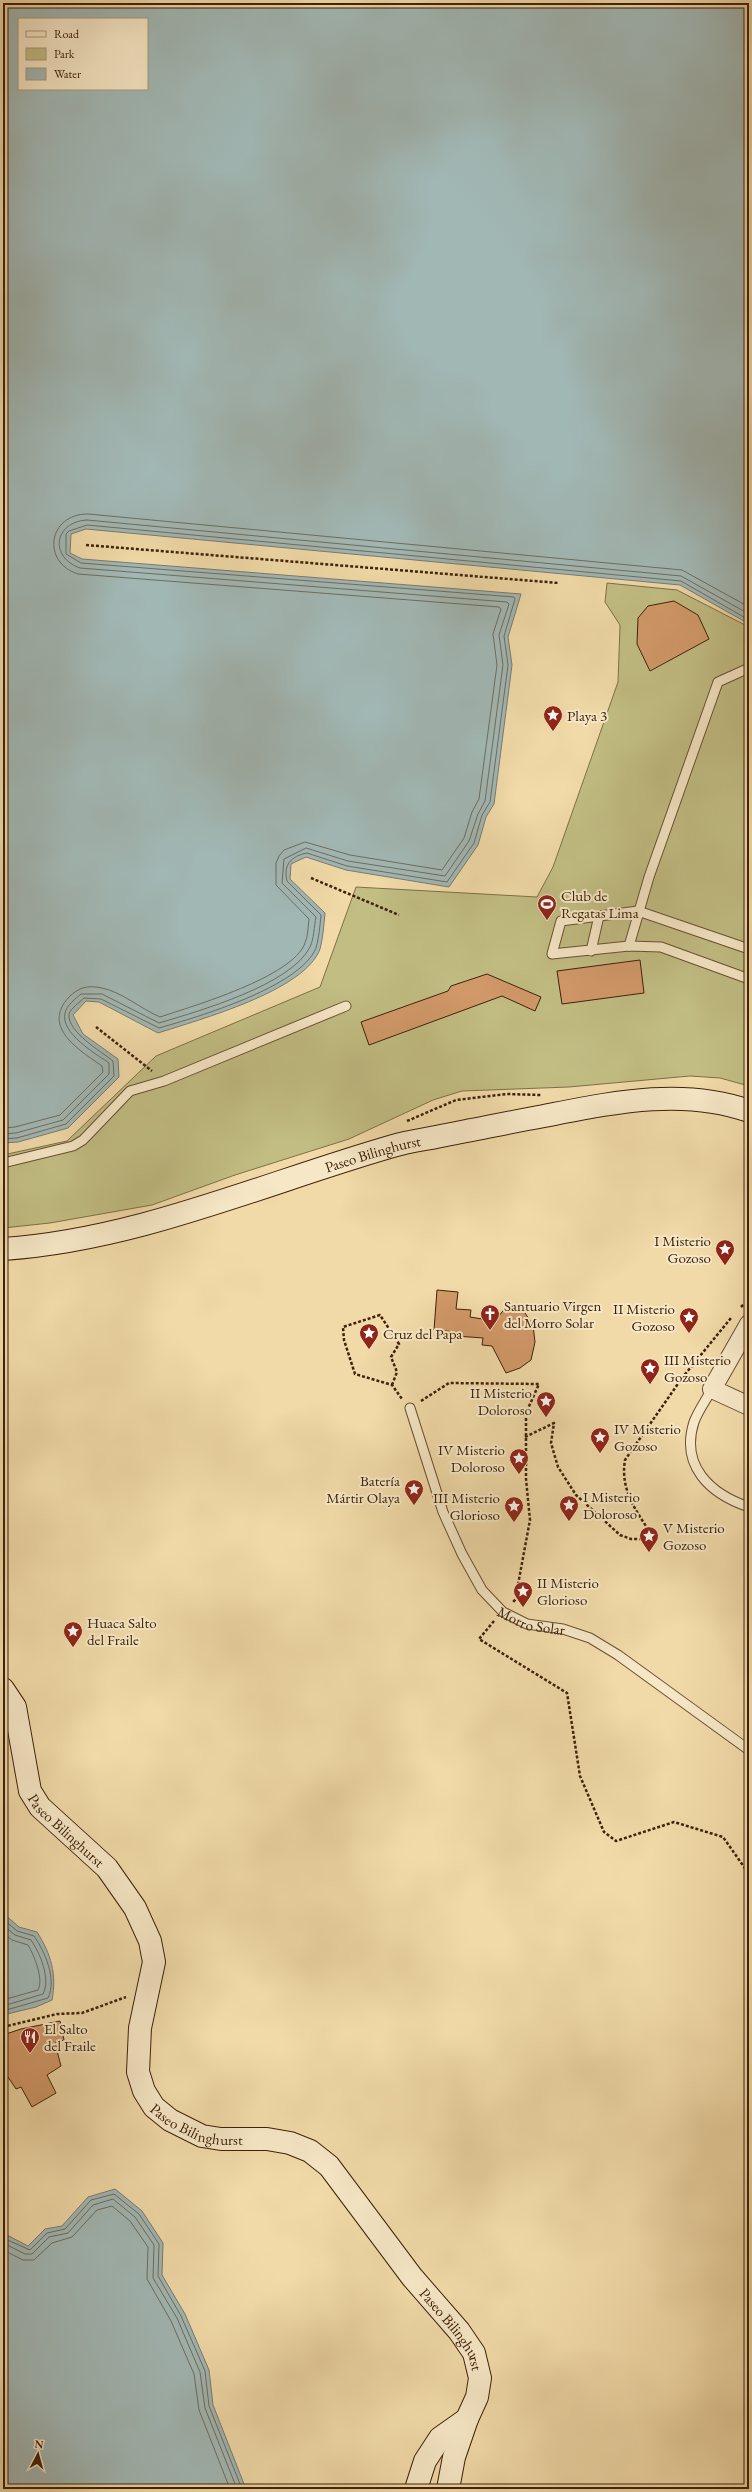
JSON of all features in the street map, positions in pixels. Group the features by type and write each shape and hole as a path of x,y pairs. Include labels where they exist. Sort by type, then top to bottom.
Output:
{"main road":[{"name":"Paseo Bilinghurst","path":"3,1249 26,1248 119,1231 197,1210 395,1145 626,1100 686,1099 736,1106 749,1111"},
{"name":"Paseo Bilinghurst","path":"3,1689 15,1707 30,1791 40,1807 77,1838 107,1868 135,1908 150,1941 154,1962 151,1983 140,2028 138,2072 144,2091 154,2107 170,2120 202,2136 221,2139 267,2139 290,2143 310,2151 329,2166 412,2277 459,2331 474,2353 480,2378 477,2397 466,2419 454,2457 448,2489"},
{"path":"416,2489 424,2461 440,2438 466,2419"}],"street":[{"path":"742,1319 712,1389 749,1406"}],"lane":[{"path":"629,946 638,911 718,682 749,668"},
{"path":"749,949 638,911 561,921 552,954 629,946 661,947 749,979"},
{"path":"591,951 600,916"},
{"path":"3,1163 73,1146 83,1140 130,1091 164,1080 346,1006"},
{"path":"712,1389 695,1422 691,1442 692,1458 701,1478 712,1487 749,1507"},
{"name":"Morro Solar","path":"410,1408 443,1512 482,1590 503,1612 527,1624 563,1629 590,1638 618,1655 749,1750"}],"path":[{"path":"86,545 559,583"},
{"path":"311,878 399,916"},
{"path":"96,1027 164,1080"},
{"path":"404,1122 456,1100 507,1094 546,1095"},
{"path":"740,1309 749,1299"},
{"path":"380,1315 399,1344 391,1357 397,1372 392,1385 356,1374 344,1340 343,1327 380,1315"},
{"path":"525,1437 554,1423 551,1443 558,1467 576,1495 620,1535 631,1539 644,1540 652,1535 632,1505 625,1486 623,1474 625,1460 682,1378 716,1333 742,1319"},
{"path":"410,1408 449,1383 539,1384 526,1413 526,1479 530,1520 517,1590 519,1596 479,1639 567,1693 580,1776 604,1832 616,1841 674,1822 723,1837 749,1874"},
{"path":"3,2026 57,2014 82,2013 118,2002 151,1983"}],"green space":[{"name":"Club de Regatas Lima","path":"607,583 677,590 749,627 749,1086 720,1078 690,1076 569,1087 462,1091 433,1100 349,1139 235,1175 152,1205 50,1223 3,1228 3,1155 67,1141 156,1056 320,987 356,887 537,897 553,867 618,682 620,625 605,602"}],"water":[{"path":"3,3 749,3 749,624 680,585 86,529 71,534 70,553 82,559 521,594 508,637 512,665 494,804 486,817 478,845 449,887 346,870 306,857 291,864 290,879 325,913 320,949 310,964 294,978 273,991 223,1012 158,1033 99,1002 86,1001 73,1015 83,1034 118,1059 119,1077 68,1128 18,1142 3,1143"},
{"path":"3,1913 19,1927 37,1932 46,1948 52,1964 54,1982 52,2000 36,2007 3,2015"},
{"path":"115,2189 142,2211 163,2243 162,2275 185,2314 209,2370 213,2405 246,2489 3,2489 3,2233 28,2246 45,2229 62,2226 88,2197"}],"building":[{"path":"674,601 698,615 709,639 650,671 637,644 638,618 648,606"},
{"path":"640,960 644,993 562,1004 557,971"},
{"path":"487,974 541,997 535,1011 502,996 369,1045 361,1022 448,991 451,986"},
{"path":"437,1290 458,1292 456,1309 471,1310 470,1317 495,1321 509,1303 523,1310 533,1325 535,1342 531,1360 520,1368 506,1373 492,1346 482,1345 483,1338 456,1336 456,1332 434,1330"},
{"name":"El Salto del Fraile","path":"60,2021 64,2040 55,2043 61,2066 47,2075 56,2093 32,2107 21,2087 16,2089 8,2077 3,2078 3,2035 21,2029"}],"place":[{"name":"Playa 3","path":"553,732"},
{"name":"Club de Regatas Lima","path":"547,921"},
{"name":"I Misterio Gozoso","path":"725,1266"},
{"name":"Santuario Virgen del Morro Solar","path":"490,1331"},
{"name":"II Misterio Gozoso","path":"689,1334"},
{"name":"Cruz del Papa","path":"369,1350"},
{"name":"III Misterio Gozoso","path":"650,1385"},
{"name":"II Misterio Doloroso","path":"546,1418"},
{"name":"IV Misterio Gozoso","path":"600,1454"},
{"name":"IV Misterio Doloroso","path":"519,1475"},
{"name":"Batería Mártir Olaya","path":"414,1506"},
{"name":"I Misterio Doloroso","path":"569,1522"},
{"name":"III Misterio Glorioso","path":"514,1523"},
{"name":"V Misterio Gozoso","path":"649,1553"},
{"name":"II Misterio Glorioso","path":"523,1608"},
{"name":"Huaca Salto del Fraile","path":"73,1648"},
{"name":"El Salto del Fraile","path":"30,2054"}]}
